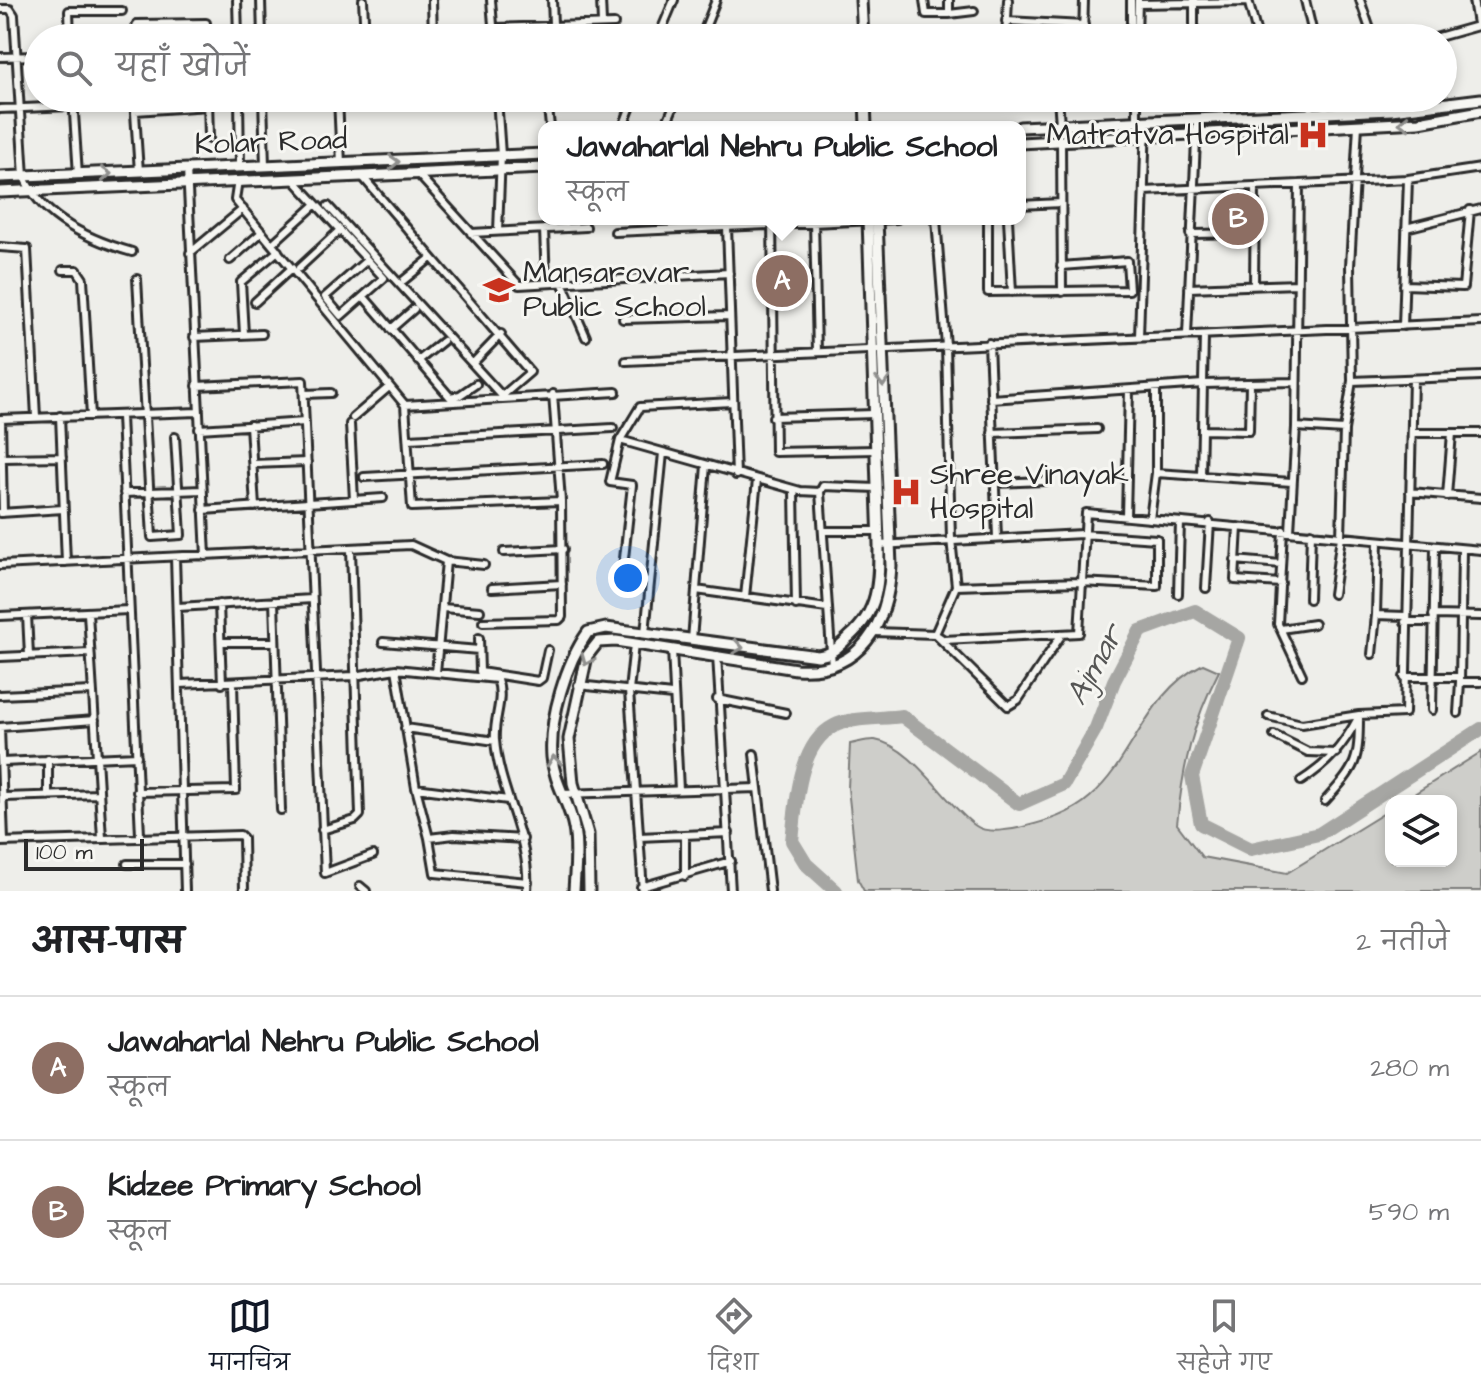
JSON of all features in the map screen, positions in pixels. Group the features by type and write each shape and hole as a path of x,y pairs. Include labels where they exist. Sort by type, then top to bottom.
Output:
{"main road":[{"path":"861,0 862,24"},
{"path":"1457,102 1481,99"},
{"path":"1026,143 1419,122 1481,111"},
{"path":"1026,127 1326,112"},
{"path":"1060,124 1061,141"},
{"name":"Kolar Road","path":"0,177 538,154"},
{"name":"Kolar Road","path":"0,192 538,168"},
{"path":"589,891 587,823 569,759 569,739 578,685 587,656 598,642 717,655 796,669 832,666 863,645 874,632 889,595 890,546 868,225"},
{"path":"574,891 574,829 552,757 553,733 581,641 588,632 597,628 788,655 830,655 873,611 879,589 874,414 877,225"}],"street":[{"path":"237,0 238,24"},
{"path":"261,0 262,24"},
{"path":"363,0 364,24"},
{"path":"432,0 433,24"},
{"path":"491,0 494,24"},
{"path":"552,0 553,24 614,24"},
{"path":"601,0 602,23"},
{"path":"664,24 673,0"},
{"path":"707,24 716,0"},
{"path":"924,0 926,14 974,11"},
{"path":"949,0 949,14"},
{"path":"1008,0 1006,21 1064,24"},
{"path":"1084,0 1084,24"},
{"path":"1131,0 1131,24"},
{"path":"1305,0 1311,24"},
{"path":"1368,24 1360,1 1370,0"},
{"path":"1457,31 1479,24 1473,0"},
{"path":"1137,24 1138,2 1248,1 1254,24"},
{"path":"1194,2 1194,24"},
{"path":"0,9 10,9 14,15 24,177 30,191 41,207 103,244 132,252"},
{"path":"69,24 69,11 122,11"},
{"path":"137,24 206,24"},
{"path":"0,57 24,57"},
{"path":"0,109 24,107"},
{"path":"75,112 78,175"},
{"path":"135,112 139,172"},
{"path":"209,112 209,139"},
{"path":"239,112 240,167"},
{"path":"263,112 265,166"},
{"path":"339,112 341,164"},
{"path":"498,112 501,155 498,231"},
{"path":"1059,112 1060,124"},
{"path":"1139,112 1145,136 1139,337"},
{"path":"1187,335 1197,117"},
{"path":"1333,594 1341,537 1344,430 1352,381 1350,266 1358,125"},
{"path":"1061,141 1062,292"},
{"path":"1144,191 1355,179 1408,179 1481,168"},
{"path":"187,169 206,556"},
{"path":"417,173 519,285 729,273"},
{"path":"362,175 431,258 501,334 530,372 502,396"},
{"path":"293,179 384,278 341,316 325,297 367,260"},
{"path":"1403,326 1408,179"},
{"path":"238,180 235,200 295,268 405,405 412,507 561,501"},
{"path":"1299,184 1294,382 1296,427 1281,564 1281,629 1302,675"},
{"path":"1254,285 1255,186"},
{"path":"1026,205 1061,203"},
{"path":"272,244 316,204"},
{"path":"328,206 502,396"},
{"path":"190,253 243,209"},
{"path":"1406,228 1481,209"},
{"path":"1404,285 1463,287 1470,210"},
{"path":"615,232 745,225"},
{"path":"772,225 771,354 775,452 875,450"},
{"path":"814,225 817,352"},
{"path":"935,634 956,586 951,539 946,346 936,225"},
{"path":"988,225 986,289 1012,292 1129,291 1127,261 1061,266"},
{"path":"1008,225 1012,292"},
{"path":"471,233 586,227"},
{"path":"727,227 736,475"},
{"path":"544,229 546,283"},
{"path":"255,302 340,230"},
{"path":"230,260 262,232"},
{"path":"1190,234 1256,233"},
{"path":"0,247 27,249 36,417"},
{"path":"244,334 241,282 278,251"},
{"path":"404,280 431,258"},
{"path":"63,270 81,272 83,279 91,416"},
{"path":"137,279 151,536 179,536 180,491 175,437"},
{"path":"562,282 586,337"},
{"path":"1189,288 1298,284"},
{"path":"364,297 450,397 460,395 476,384"},
{"path":"391,329 414,309"},
{"path":"623,319 729,316"},
{"path":"626,361 1204,336 1297,327 1481,322"},
{"path":"194,337 262,334"},
{"path":"474,362 501,334"},
{"path":"1201,476 1204,336"},
{"path":"418,361 443,341"},
{"path":"989,343 997,537"},
{"path":"1352,381 1481,376"},
{"path":"197,386 301,379 326,875 373,855"},
{"path":"1268,716 1302,724 1359,715 1405,713 1413,379"},
{"path":"991,399 1203,384 1294,382"},
{"path":"1202,430 1249,431 1250,384"},
{"path":"354,500 352,421 389,387"},
{"path":"1150,519 1156,473 1156,389"},
{"path":"1126,516 1129,390"},
{"path":"405,405 502,396 616,392"},
{"path":"304,394 331,393"},
{"path":"483,622 561,619 563,549 553,394"},
{"path":"649,581 622,577 632,485 610,482 620,440 640,407 732,402"},
{"path":"63,509 2,513 1,419 198,412"},
{"path":"773,417 874,414"},
{"path":"60,416 66,562"},
{"path":"121,416 140,835"},
{"path":"199,429 305,422"},
{"path":"250,425 255,507"},
{"path":"1296,427 1344,430"},
{"path":"409,439 613,428"},
{"path":"992,433 1097,429"},
{"path":"1412,433 1481,433"},
{"path":"1447,496 1452,433"},
{"path":"620,440 736,475 794,490 820,492"},
{"path":"645,633 663,453"},
{"path":"3,458 62,457"},
{"path":"253,464 307,462"},
{"path":"364,477 603,464"},
{"path":"692,640 706,465"},
{"path":"1156,473 1292,482"},
{"path":"745,597 757,480"},
{"path":"996,483 1045,481"},
{"path":"832,666 820,492 823,486 877,488"},
{"path":"124,493 202,490"},
{"path":"794,490 796,605"},
{"path":"1410,492 1481,498"},
{"path":"203,510 383,498"},
{"path":"874,632 935,634 944,640 1079,633 1082,534 1086,513 1210,522 1481,550"},
{"path":"1178,594 1180,522"},
{"path":"1206,588 1210,522"},
{"path":"1238,527 1235,580 1281,583"},
{"path":"824,531 878,531"},
{"path":"1309,599 1311,533"},
{"path":"879,545 1082,534 1157,539 1157,586 1080,582 956,586"},
{"path":"1372,654 1378,541"},
{"path":"0,565 411,545 446,561 484,565"},
{"path":"1432,710 1435,546"},
{"path":"504,552 563,549"},
{"path":"1458,713 1462,549"},
{"path":"322,830 355,820 360,815 351,550"},
{"path":"175,557 185,891"},
{"path":"1235,560 1281,564"},
{"path":"436,673 446,561"},
{"path":"492,588 562,584"},
{"path":"696,590 827,608"},
{"path":"178,607 312,599"},
{"path":"274,601 281,810"},
{"path":"219,604 222,684"},
{"path":"442,608 480,611"},
{"path":"0,616 129,610"},
{"path":"88,613 102,838"},
{"path":"27,615 29,655"},
{"path":"1376,615 1405,619 1481,616"},
{"path":"1281,629 1314,624"},
{"path":"935,634 1008,706 1018,700 1062,634"},
{"path":"479,638 480,672 538,681 542,678 548,650"},
{"path":"221,642 275,642"},
{"path":"383,642 479,650"},
{"path":"634,644 629,691 642,889 731,861"},
{"path":"672,649 679,790"},
{"path":"0,657 90,653"},
{"path":"717,655 717,699 727,791 731,891"},
{"path":"396,669 416,788 435,873 528,882"},
{"path":"180,684 354,676 396,669 497,679 502,696 495,741 508,800 523,839 527,891"},
{"path":"1404,677 1481,682"},
{"path":"137,792 234,791 237,788 233,683"},
{"path":"578,685 672,695"},
{"path":"0,695 92,691"},
{"path":"717,699 786,713"},
{"path":"1301,781 1336,753 1359,715"},
{"path":"1325,801 1350,774 1359,754 1359,715"},
{"path":"95,720 0,728 4,797 2,842 140,835 241,836 244,891"},
{"path":"405,728 495,741"},
{"path":"1274,735 1308,752 1336,753"},
{"path":"754,754 770,891"},
{"path":"2,762 137,756"},
{"path":"48,759 48,796"},
{"path":"416,788 508,800"},
{"path":"561,794 577,791 727,791 758,788"},
{"path":"4,797 99,794"},
{"path":"639,837 729,833"},
{"path":"429,838 454,835 523,839"},
{"path":"685,836 685,876"},
{"path":"127,864 185,864"}],"shaded area":[{"path":"1203,664 1219,671 1190,745 1177,824 1202,857 1287,873 1385,813 1385,867 1457,867 1457,795 1413,795 1481,752 1481,891 864,891 858,880 848,788 850,744 875,740 903,753 976,826 999,831 1018,828 1058,816 1090,797 1118,764 1167,692 1183,676"}],"waterway":[{"name":"Ajmar","path":"836,891 806,864 792,841 801,777 806,761 822,735 834,726 849,721 902,716 1019,804 1064,784 1096,728 1114,681 1140,631 1195,611 1239,638 1192,776 1201,824 1251,849 1319,834 1481,729"}],"place":[{"name":"Matratva Hospital","path":"1313,135"},
{"name":"Kidzee Primary School","path":"1238,219"},
{"name":"Jawaharlal Nehru Public School","path":"782,281"},
{"name":"Mansarovar Public School","path":"499,290"},
{"name":"Shree Vinayak Hospital","path":"906,492"}]}
